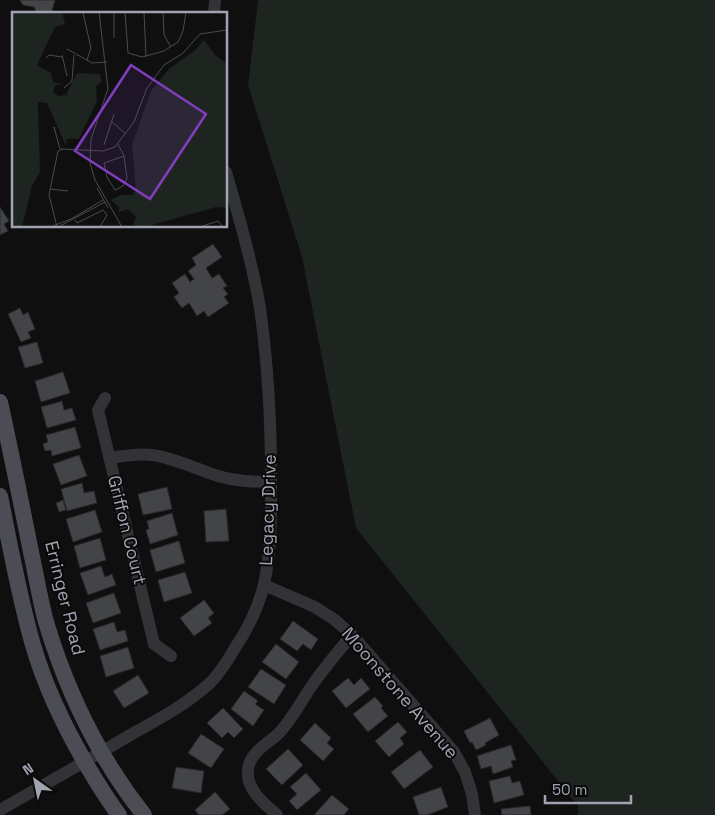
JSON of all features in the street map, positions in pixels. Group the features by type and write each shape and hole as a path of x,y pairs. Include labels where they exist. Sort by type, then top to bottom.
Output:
{"main road":[{"name":"Erringer Road","path":"0,402 46,620 60,665 78,708 102,752 127,793 144,815"},
{"path":"0,496 23,608 33,645 54,704 84,762 119,815"}],"street":[{"name":"Legacy Drive","path":"0,810 193,697 211,682 226,663 254,613 264,585 270,534 271,424 267,365 259,307 248,250 228,179"},
{"name":"Griffon Court","path":"105,398 98,410 154,644 170,656"},
{"path":"110,458 130,455 151,455 171,458 220,476 250,482 271,482"},
{"name":"Moonstone Avenue","path":"264,585 315,607 335,620 352,635 454,752 465,772 472,794 475,815"},
{"path":"277,815 255,793 248,777 249,765 254,755 278,734 291,718 309,689 352,635"}],"shaded area":[{"path":"258,0 715,0 715,815 578,815 578,806 356,528 302,257 248,85"}],"building":[{"path":"20,0 55,0 52,12 36,12 34,7 23,5"},
{"path":"0,207 9,221 4,224 8,231 0,235"},
{"path":"213,244 222,257 206,268 212,278 219,274 227,286 223,288 228,294 224,297 229,303 208,317 204,311 197,316 189,303 182,308 174,297 179,293 172,283 185,274 190,282 194,279 188,271 196,265 192,258"},
{"path":"20,308 23,315 28,312 35,329 28,332 31,338 21,342 8,314"},
{"path":"37,342 43,363 25,368 18,347"},
{"path":"63,372 70,393 41,402 35,381"},
{"path":"62,401 64,410 72,408 76,420 47,428 41,407"},
{"path":"75,427 81,448 52,456 51,450 45,451 43,444 48,442 46,435"},
{"path":"79,455 87,476 61,485 53,464"},
{"path":"82,483 84,493 94,491 97,503 67,511 61,489"},
{"path":"167,487 172,509 143,515 138,494"},
{"path":"63,500 66,510 59,512 56,503"},
{"path":"226,509 229,541 206,542 204,511"},
{"path":"95,510 102,532 73,542 66,519"},
{"path":"172,513 178,535 150,544 146,530 149,529 147,521"},
{"path":"100,538 106,560 80,568 74,546"},
{"path":"179,541 185,563 156,572 150,550"},
{"path":"101,566 105,577 112,574 116,585 88,595 80,573"},
{"path":"185,572 192,593 164,602 158,580"},
{"path":"114,593 121,613 93,623 86,603"},
{"path":"204,600 214,613 208,618 212,623 194,636 180,618"},
{"path":"293,621 318,639 311,650 303,644 297,651 280,639"},
{"path":"114,622 117,632 125,630 128,641 100,650 93,629"},
{"path":"276,644 299,662 286,679 262,662"},
{"path":"128,647 134,668 106,677 100,656"},
{"path":"261,669 286,685 274,704 248,687"},
{"path":"138,675 149,693 124,708 113,691"},
{"path":"348,678 354,685 361,678 370,689 346,708 332,691"},
{"path":"244,691 258,701 255,704 264,710 253,726 231,709"},
{"path":"375,697 383,706 381,708 388,716 368,732 353,714"},
{"path":"223,708 243,729 234,738 228,732 222,738 207,723"},
{"path":"490,718 499,735 476,750 464,731"},
{"path":"398,722 407,732 400,738 404,744 389,757 375,741"},
{"path":"315,723 331,738 327,743 334,749 323,761 300,740"},
{"path":"201,734 224,749 211,768 188,753"},
{"path":"511,745 516,760 511,761 513,767 493,774 491,766 481,769 477,756"},
{"path":"288,749 303,765 282,785 266,769"},
{"path":"420,750 433,767 404,789 391,772"},
{"path":"176,767 204,771 201,793 172,788"},
{"path":"306,773 321,790 297,810 289,801 297,794 290,787"},
{"path":"510,776 512,783 520,781 524,795 494,803 489,781"},
{"path":"441,787 448,807 427,815 419,815 413,797"},
{"path":"215,792 230,809 222,815 199,815 195,810"},
{"path":"332,795 349,809 344,815 314,815"},
{"path":"530,806 531,815 502,815 501,809"}]}
